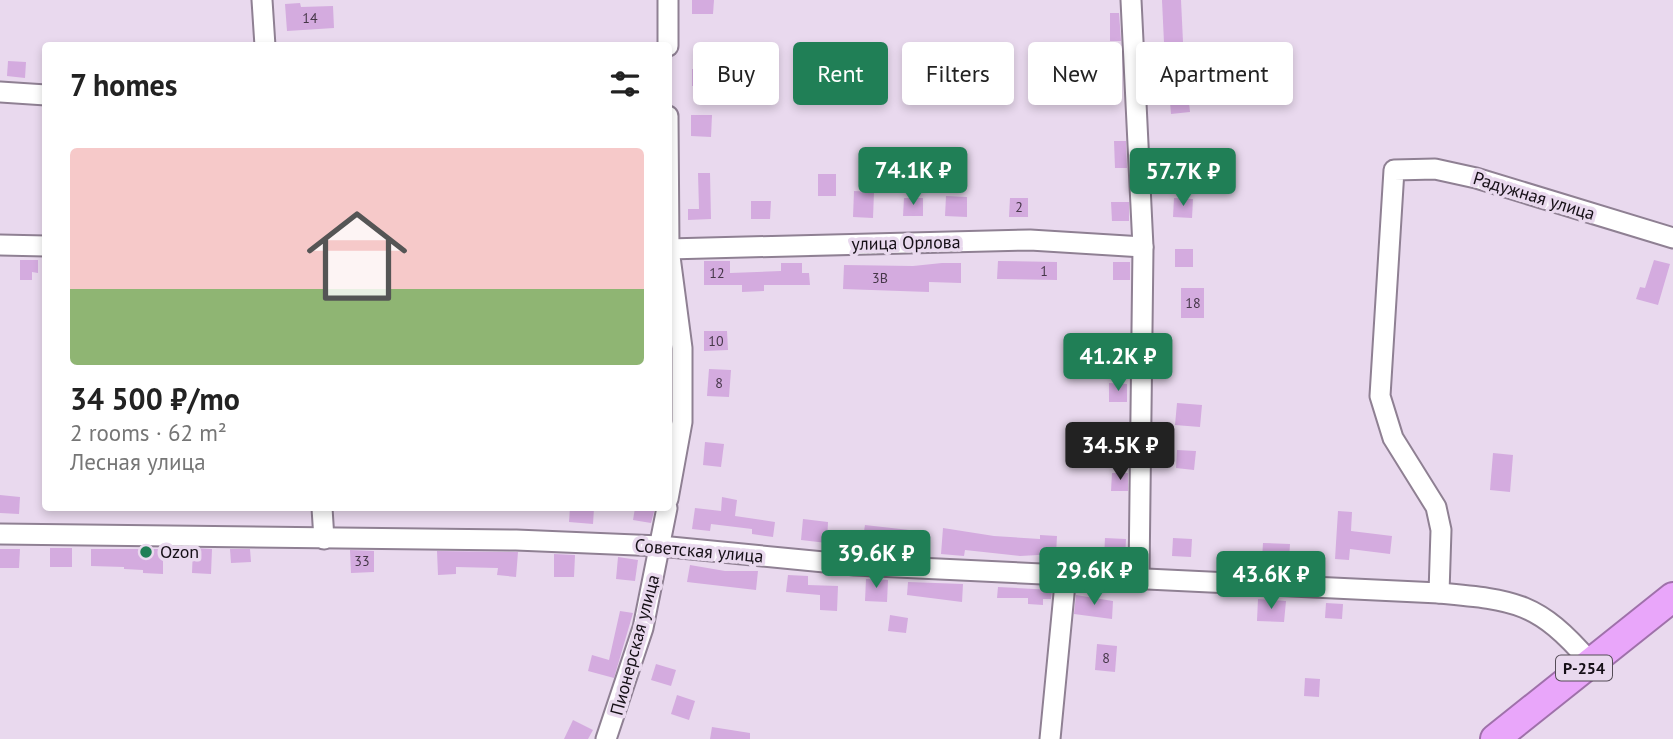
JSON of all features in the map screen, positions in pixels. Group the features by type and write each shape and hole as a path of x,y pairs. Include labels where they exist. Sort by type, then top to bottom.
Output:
{"highway":[{"name":"Р-254","path":"1495,739 1673,597"}],"street":[{"path":"262,0 265,42"},
{"path":"668,0 668,42"},
{"path":"1131,0 1143,247 1139,577"},
{"path":"0,92 42,95"},
{"name":"Радужная улица","path":"1439,593 1441,530 1436,507 1420,477 1393,438 1380,396 1394,170 1435,169 1476,178 1673,238"},
{"name":"улица Орлова","path":"672,249 1030,240 1143,247"},
{"path":"0,245 42,246"},
{"path":"672,272 682,348 682,422 672,477"},
{"path":"322,511 324,539"},
{"name":"Пионерская улица","path":"606,739 643,628 666,511"},
{"name":"Советская улица","path":"0,534 516,540 660,546 855,565 1066,573 1439,593 1481,597 1534,611 1565,633 1590,662"},
{"path":"1050,739 1066,573"}],"building":[{"path":"692,0 714,0 713,14 692,14"},
{"path":"1162,0 1181,0 1183,42 1164,42"},
{"path":"300,3 301,7 333,6 334,28 287,31 285,4"},
{"path":"1110,13 1119,13 1121,41 1110,41"},
{"path":"8,61 26,62 25,78 7,76"},
{"path":"1170,105 1189,105 1190,112 1171,114"},
{"path":"691,115 712,115 711,137 691,136"},
{"path":"1114,141 1126,141 1127,168 1115,168"},
{"path":"1175,153 1213,154 1212,180 1191,179 1191,173 1175,172"},
{"path":"698,173 710,173 711,219 688,220 688,209 699,209"},
{"path":"818,174 836,174 836,196 818,196"},
{"path":"854,191 874,192 873,218 853,217"},
{"path":"946,196 967,197 967,217 945,216"},
{"path":"904,198 923,198 923,216 903,216"},
{"path":"1010,198 1028,198 1028,217 1009,217"},
{"path":"1174,198 1193,199 1192,218 1173,217"},
{"path":"751,201 771,201 770,219 751,219"},
{"path":"1111,202 1129,202 1129,221 1112,221"},
{"path":"1175,249 1193,249 1193,267 1175,267"},
{"path":"20,260 38,260 38,273 32,272 32,280 20,280"},
{"path":"1654,260 1670,264 1658,305 1636,299 1640,287 1645,288"},
{"path":"704,261 730,261 730,273 781,271 781,263 802,263 802,273 809,273 810,285 764,285 764,291 742,292 742,285 704,285"},
{"path":"998,261 1057,262 1057,280 997,279"},
{"path":"1113,262 1130,262 1130,280 1113,280"},
{"path":"961,263 961,283 929,282 929,292 843,289 844,265 913,266"},
{"path":"1181,288 1204,288 1204,318 1181,318"},
{"path":"704,331 727,331 728,350 704,351"},
{"path":"709,369 731,370 729,397 707,396"},
{"path":"1109,383 1127,384 1127,402 1109,402"},
{"path":"1177,403 1202,405 1200,427 1175,425"},
{"path":"1105,426 1124,426 1124,446 1105,446"},
{"path":"705,442 724,444 721,467 703,465"},
{"path":"1177,450 1196,451 1194,470 1176,468"},
{"path":"1493,453 1513,455 1510,492 1490,490"},
{"path":"1112,473 1128,473 1128,491 1111,491"},
{"path":"0,495 20,497 19,514 0,513"},
{"path":"722,497 737,500 735,516 775,522 773,537 752,534 752,529 711,524 710,531 692,529 695,508 721,511"},
{"path":"570,511 594,511 593,524 569,522"},
{"path":"634,511 654,511 651,523 633,520"},
{"path":"1338,511 1352,512 1351,531 1392,536 1390,554 1350,549 1349,560 1335,559"},
{"path":"803,519 828,522 827,543 801,540"},
{"path":"865,525 918,531 916,550 862,544"},
{"path":"943,528 994,536 1040,539 1040,535 1057,536 1056,554 1020,556 965,550 964,556 941,554"},
{"path":"1105,538 1126,539 1125,560 1104,559"},
{"path":"1173,538 1192,539 1191,557 1172,556"},
{"path":"1263,543 1290,544 1289,561 1262,559"},
{"path":"50,548 72,548 72,567 50,567"},
{"path":"193,548 212,549 211,574 192,573"},
{"path":"0,549 20,549 19,568 0,568"},
{"path":"91,549 163,549 163,574 143,573 143,570 124,567 91,566"},
{"path":"230,549 250,549 251,562 231,563"},
{"path":"350,550 374,551 374,572 351,573"},
{"path":"437,551 518,552 516,577 497,575 498,568 456,567 456,574 438,575"},
{"path":"554,554 575,555 574,577 554,577"},
{"path":"618,557 638,560 635,581 616,579"},
{"path":"690,565 725,571 758,571 756,590 687,582"},
{"path":"788,575 808,576 808,585 838,586 837,611 820,610 820,595 786,592"},
{"path":"866,579 888,580 887,602 865,601"},
{"path":"908,582 963,584 962,602 907,595"},
{"path":"998,587 1052,590 1051,599 1043,599 1043,605 1028,604 1028,598 997,598"},
{"path":"1076,595 1113,601 1112,619 1074,614"},
{"path":"1258,599 1286,601 1284,622 1257,621"},
{"path":"1326,603 1343,604 1342,619 1325,618"},
{"path":"620,611 633,613 614,678 588,671 592,655 609,660"},
{"path":"890,615 908,618 906,633 888,631"},
{"path":"1097,644 1117,646 1115,672 1095,670"},
{"path":"656,664 676,670 671,686 651,680"},
{"path":"1305,678 1320,679 1319,697 1304,696"},
{"path":"677,695 695,701 689,720 671,714"},
{"path":"573,720 593,730 588,739 564,739"},
{"path":"712,727 750,733 750,739 710,739"}],"place":[{"name":"Ozon","path":"146,552"}]}
